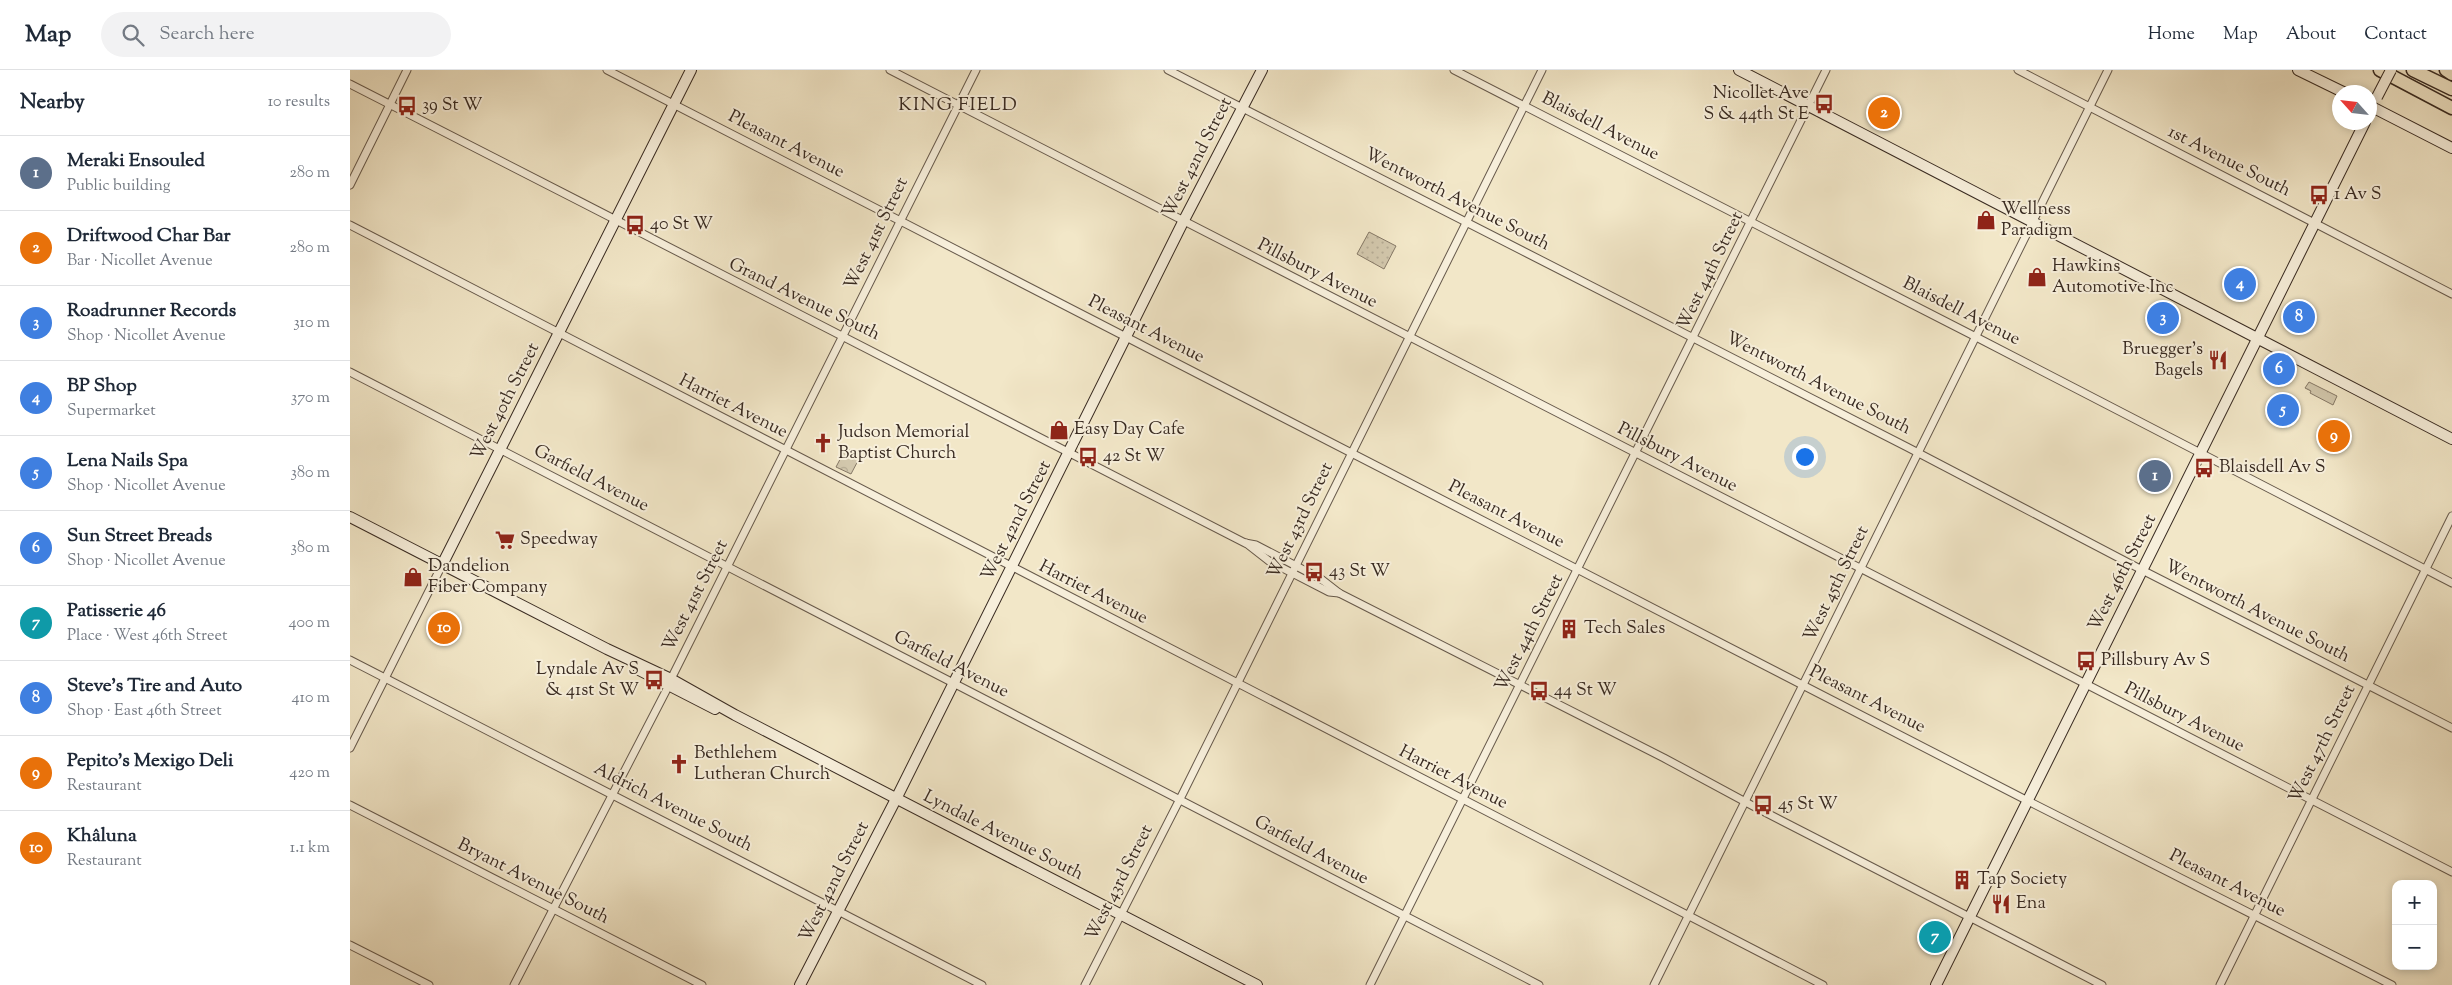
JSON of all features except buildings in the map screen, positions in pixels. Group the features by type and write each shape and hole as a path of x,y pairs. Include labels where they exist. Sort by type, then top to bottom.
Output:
{"highway":[{"path":"2380,70 2452,108"},
{"path":"2412,70 2452,89"},
{"path":"2446,70 2452,74"}],"main road":[{"name":"West 40th Street","path":"442,565 691,70"},
{"name":"West 42nd Street","path":"800,985 896,799 1183,222 1262,70"},
{"path":"1739,70 2259,337 2452,439"},
{"path":"2298,70 2332,87"},
{"path":"2377,97 2391,70"},
{"path":"2377,112 2452,148"},
{"name":"West 46th Street","path":"1936,985 2085,685 2144,571 2360,130"},
{"name":"Lyndale Avenue South","path":"350,517 1257,985"}],"street":[{"path":"350,185 408,70"},
{"name":"Pleasant Avenue","path":"608,70 1126,338 1804,684 2028,801 2392,985"},
{"name":"Pillsbury Avenue","path":"890,70 2452,872"},
{"name":"West 41st Street","path":"514,985 669,683 976,70"},
{"name":"Wentworth Avenue South","path":"1168,70 1919,453 2144,571 2452,728"},
{"name":"Blaisdell Avenue","path":"1454,70 2452,583"},
{"name":"West 43rd Street","path":"1085,985 1180,799 1542,70"},
{"name":"West 44th Street","path":"1370,985 1579,570 1826,70"},
{"name":"1st Avenue South","path":"2018,70 2452,294"},
{"name":"West 45th Street","path":"1654,985 2108,70"},
{"name":"Grand Avenue South","path":"350,84 762,297 844,336 1246,543 1256,545 1294,569 1321,579 1339,593 2102,985"},
{"name":"Harriet Avenue","path":"350,225 1011,568 1823,985"},
{"name":"Garfield Avenue","path":"350,372 1539,985"},
{"name":"West 47th Street","path":"2220,985 2452,516"},
{"name":"West 40th Street","path":"350,748 442,565"},
{"name":"Aldrich Avenue South","path":"350,660 982,985"},
{"name":"Bryant Avenue South","path":"350,805 702,985"},
{"path":"350,945 429,985"}],"green space":[{"path":"1369,232 1396,246 1384,269 1357,254"},
{"path":"2309,382 2337,396 2333,405 2310,393 2311,391 2305,388"},
{"path":"846,448 861,455 851,474 836,467"}],"place":[{"name":"Nicollet Ave S & 44th St E","path":"1824,104"},
{"name":"39 St W","path":"407,106"},
{"name":"Driftwood Char Bar","path":"1884,113"},
{"name":"1 Av S","path":"2319,195"},
{"name":"Wellness Paradigm","path":"1986,220"},
{"name":"40 St W","path":"635,225"},
{"name":"Hawkins Automotive Inc","path":"2037,277"},
{"name":"BP Shop","path":"2240,284"},
{"name":"Steve's Tire and Auto","path":"2299,317"},
{"name":"Roadrunner Records","path":"2163,318"},
{"name":"Bruegger's Bagels","path":"2218,360"},
{"name":"Sun Street Breads","path":"2279,369"},
{"name":"Lena Nails Spa","path":"2283,410"},
{"name":"Easy Day Cafe","path":"1059,430"},
{"name":"Pepito's Mexigo Deli","path":"2334,436"},
{"name":"Judson Memorial Baptist Church","path":"823,443"},
{"name":"42 St W","path":"1088,457"},
{"name":"Blaisdell Av S","path":"2204,468"},
{"name":"Meraki Ensouled","path":"2155,476"},
{"name":"Speedway","path":"505,540"},
{"name":"43 St W","path":"1314,572"},
{"name":"Dandelion Fiber Company","path":"413,577"},
{"name":"Khâluna","path":"444,628"},
{"name":"Tech Sales","path":"1569,629"},
{"name":"Pillsbury Av S","path":"2086,661"},
{"name":"Lyndale Av S & 41st St W","path":"654,680"},
{"name":"44 St W","path":"1539,691"},
{"name":"Bethlehem Lutheran Church","path":"679,764"},
{"name":"45 St W","path":"1763,805"},
{"name":"Tap Society","path":"1962,880"},
{"name":"Ena","path":"2001,904"},
{"name":"Patisserie 46","path":"1935,937"}],"district":[{"name":"KING FIELD","path":"958,105"}]}
